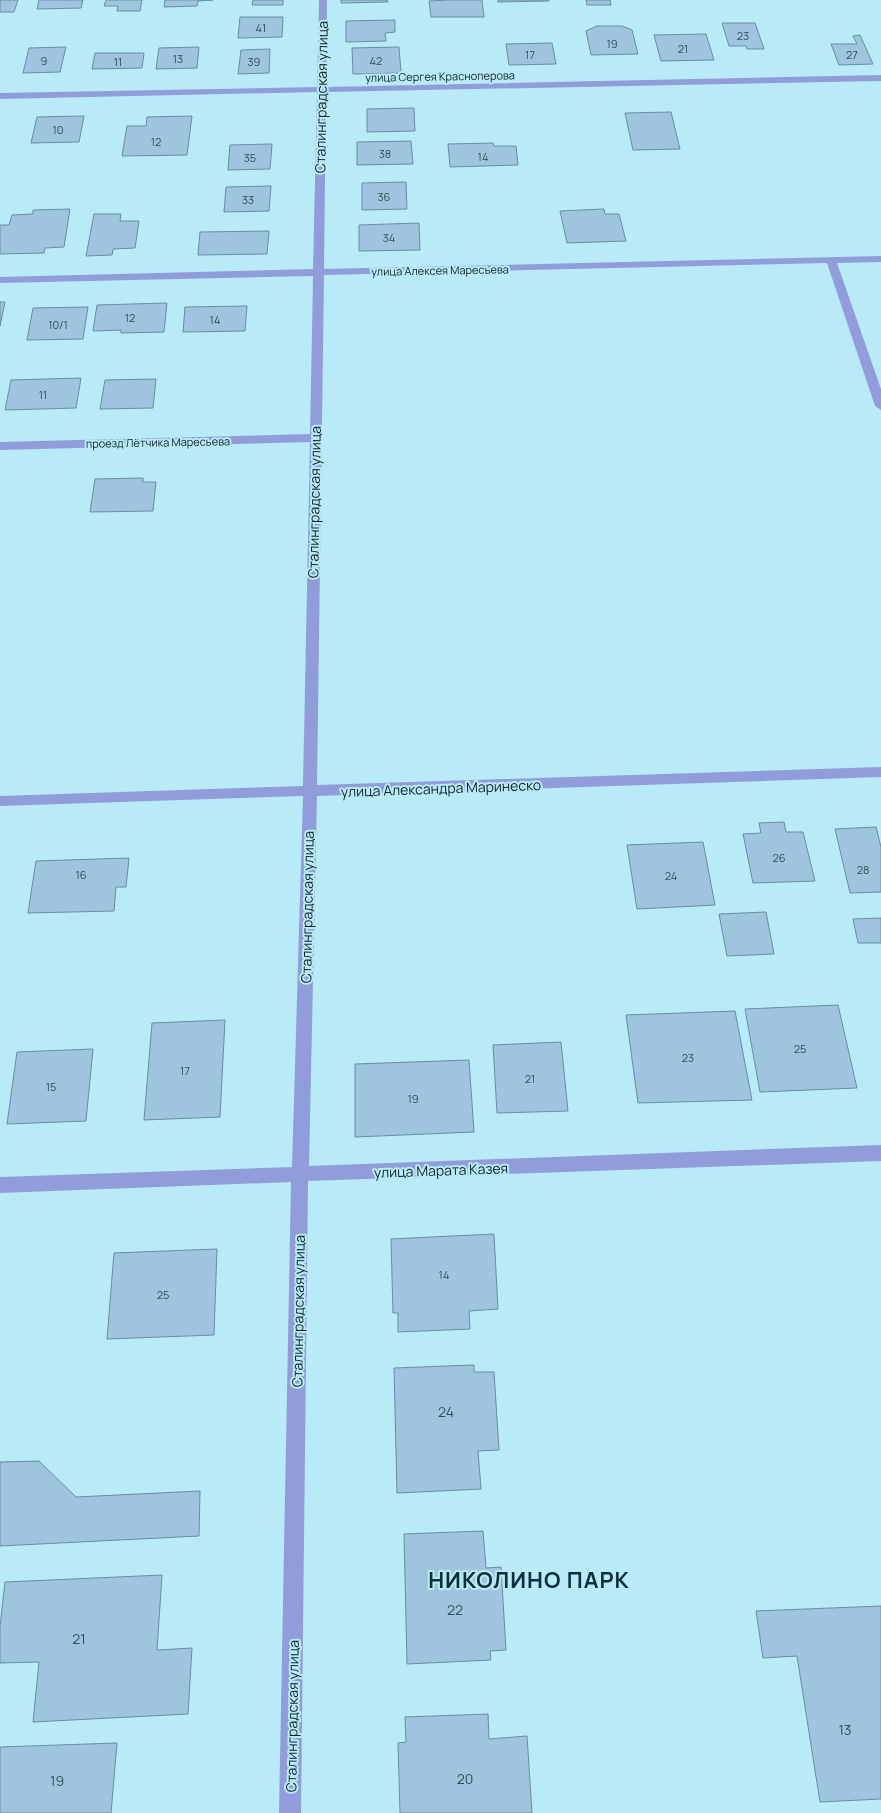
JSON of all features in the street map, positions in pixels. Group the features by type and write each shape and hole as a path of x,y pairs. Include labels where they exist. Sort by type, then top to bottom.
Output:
{"street":[{"name":"Сталинградская улица","path":"290,1813 300,1175 310,792 323,0"},
{"name":"улица Сергея Красноперова","path":"0,96 881,78"},
{"path":"831,260 881,406"},
{"name":"улица Алексея Маресьева","path":"0,280 881,260"},
{"name":"проезд Лётчика Маресьева","path":"0,446 315,438"},
{"name":"улица Александра Маринеско","path":"0,801 881,772"},
{"name":"улица Марата Казея","path":"0,1186 881,1153"}],"building":[{"path":"0,0 18,0 14,12 0,12"},
{"path":"39,0 83,0 81,8 37,9"},
{"path":"106,0 142,0 140,11 117,11 118,6 104,6"},
{"path":"165,0 213,0 198,1 197,6 164,7"},
{"path":"253,0 283,0 283,5 252,5"},
{"path":"341,0 387,0 388,2 341,3"},
{"path":"482,0 484,17 431,17 429,1"},
{"path":"498,0 549,0 549,1 498,2"},
{"path":"586,0 610,0 611,5 587,5"},
{"path":"240,17 283,17 282,37 238,38"},
{"path":"395,20 395,32 385,33 386,41 346,42 346,21"},
{"path":"722,23 755,23 764,49 729,46"},
{"path":"597,26 622,26 632,30 638,54 591,55 586,31"},
{"path":"706,34 714,60 661,61 654,35"},
{"path":"860,35 873,64 839,65 831,44 857,44 853,36"},
{"path":"552,43 556,64 509,65 506,44"},
{"path":"66,47 60,72 23,73 29,48"},
{"path":"199,47 197,68 156,69 159,48"},
{"path":"399,47 401,73 353,74 352,48"},
{"path":"270,49 269,73 238,74 241,50"},
{"path":"95,53 144,53 142,68 92,69"},
{"path":"414,108 415,131 367,132 367,109"},
{"path":"671,112 680,149 633,150 625,113"},
{"path":"84,116 79,142 31,143 37,117"},
{"path":"192,116 187,155 122,156 127,126 146,126 147,117"},
{"path":"411,141 413,164 357,165 357,142"},
{"path":"493,143 494,146 516,146 518,165 450,167 448,144"},
{"path":"272,144 270,169 228,170 230,145"},
{"path":"406,182 407,209 362,210 362,183"},
{"path":"271,186 269,211 224,212 226,187"},
{"path":"70,209 64,247 45,248 44,253 0,254 0,225 9,225 12,215 33,214 33,210"},
{"path":"604,209 605,214 619,214 626,241 567,243 560,211"},
{"path":"94,214 121,214 120,221 139,221 135,248 113,249 112,255 86,256"},
{"path":"419,223 420,250 359,251 359,225"},
{"path":"269,231 267,254 198,255 200,232"},
{"path":"0,302 5,302 0,326"},
{"path":"167,303 164,332 121,333 121,330 93,331 97,305"},
{"path":"247,306 245,331 183,332 185,307"},
{"path":"88,307 83,339 27,340 33,308"},
{"path":"81,378 76,408 5,410 11,380"},
{"path":"156,379 153,408 100,409 105,380"},
{"path":"143,478 143,482 156,482 153,511 90,512 95,479"},
{"path":"784,822 786,832 803,832 815,881 753,883 743,834 761,833 759,823"},
{"path":"876,827 881,847 881,892 850,893 835,829"},
{"path":"703,842 715,905 637,909 627,845"},
{"path":"129,858 126,887 116,887 114,911 28,913 36,861"},
{"path":"766,912 774,954 727,956 719,914"},
{"path":"881,918 881,943 858,943 853,919"},
{"path":"838,1005 857,1088 760,1092 745,1009"},
{"path":"735,1011 752,1100 638,1103 626,1015"},
{"path":"225,1020 220,1117 144,1120 152,1023"},
{"path":"561,1042 568,1111 497,1113 493,1045"},
{"path":"93,1049 86,1121 7,1124 17,1052"},
{"path":"469,1060 474,1132 355,1137 355,1064"},
{"path":"494,1234 498,1309 469,1311 470,1329 398,1332 398,1313 393,1313 391,1239"},
{"path":"217,1249 214,1335 107,1339 114,1253"},
{"path":"474,1365 474,1372 494,1372 499,1450 478,1451 481,1489 397,1493 394,1368"},
{"path":"39,1461 76,1497 200,1491 199,1536 0,1546 0,1462"},
{"path":"483,1531 486,1568 501,1567 506,1650 490,1651 491,1660 407,1664 404,1534"},
{"path":"162,1575 157,1650 192,1648 188,1714 33,1722 39,1662 0,1663 0,1627 5,1582"},
{"path":"881,1606 881,1799 820,1802 797,1656 763,1658 756,1611"},
{"path":"488,1714 489,1739 527,1736 532,1813 400,1813 398,1743 406,1742 405,1717"},
{"path":"117,1743 111,1813 0,1813 0,1747"}],"district":[{"name":"НИКОЛИНО ПАРК","path":"529,1580"}]}
